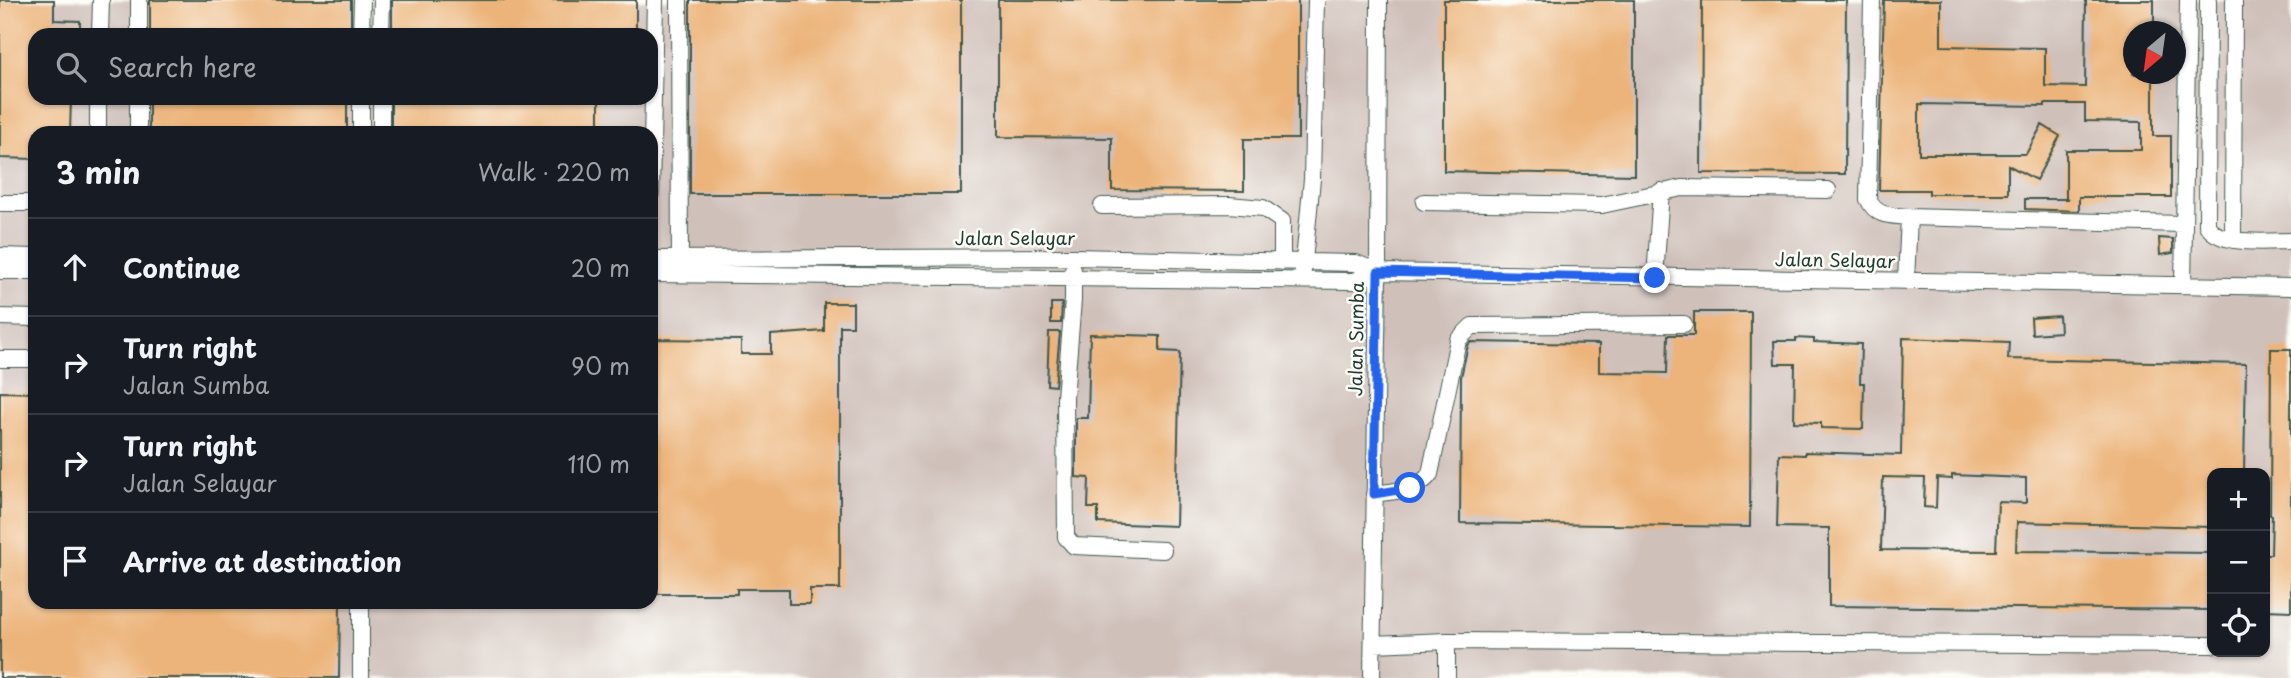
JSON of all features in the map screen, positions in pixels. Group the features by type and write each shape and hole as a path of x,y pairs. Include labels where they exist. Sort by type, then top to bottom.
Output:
{"street":[{"path":"100,28 101,0"},
{"path":"139,0 139,28"},
{"path":"361,28 362,0"},
{"path":"382,0 382,28"},
{"path":"654,28 655,0"},
{"path":"679,0 680,267"},
{"path":"1302,281 1312,179 1316,0"},
{"name":"Jalan Sumba","path":"1372,678 1379,0"},
{"path":"1872,0 1868,199 1873,209 1879,213 1909,217 2183,224"},
{"path":"2183,285 2188,0"},
{"path":"2208,0 2207,225 2209,230 2218,236 2233,240 2291,241"},
{"path":"2233,240 2234,0"},
{"path":"98,126 99,105"},
{"path":"138,105 138,126"},
{"path":"360,126 361,105"},
{"path":"381,105 381,126"},
{"path":"652,126 653,105"},
{"path":"1424,202 1602,205 1682,188 1828,190"},
{"path":"1655,278 1661,191"},
{"path":"0,203 28,203"},
{"path":"1102,205 1229,205 1262,208 1282,221 1307,222"},
{"path":"1906,281 1909,217"},
{"path":"1282,221 1282,262"},
{"path":"0,256 28,257"},
{"path":"1073,257 1065,398 1066,537 1074,546 1163,550"},
{"name":"Jalan Selayar","path":"658,272 680,267 810,259 1073,257 1356,262 1378,272"},
{"path":"808,276 810,259"},
{"path":"957,277 958,259"},
{"name":"Jalan Selayar","path":"658,261 680,267 808,276 1354,281 1378,272 2291,287"},
{"path":"0,271 28,271"},
{"path":"0,317 28,318"},
{"path":"1374,494 1410,488 1426,481 1430,474 1458,340 1472,326 1684,324"},
{"path":"0,359 28,359"},
{"path":"361,609 361,678"},
{"path":"1373,644 1447,641 2207,645"},
{"path":"1447,641 1447,678"}],"shaded area":[{"path":"0,0 2291,0 2291,678 0,678"}],"building":[{"path":"0,0 54,0 54,20 80,21 80,28 28,28 28,105 71,105 70,126 28,126 28,159 0,158"},
{"path":"150,0 351,0 351,28 150,28"},
{"path":"392,0 636,0 636,28 392,28"},
{"path":"690,0 961,0 961,194 690,194"},
{"path":"998,0 1298,0 1298,139 1244,139 1244,191 1112,190 1112,138 998,137"},
{"path":"1444,0 1634,0 1634,175 1444,171"},
{"path":"1702,0 1846,0 1845,174 1701,173"},
{"path":"1884,0 1941,0 1941,46 2045,48 2045,86 2085,87 2086,0 2154,0 2154,21 2123,21 2123,84 2153,84 2153,136 2171,136 2171,197 2079,197 2079,211 2025,209 2025,199 2068,199 2066,150 2141,150 2141,122 2085,121 2085,104 1919,104 1919,154 2026,154 2042,125 2060,136 2036,180 2008,165 2008,194 1929,194 1929,190 1879,190"},
{"path":"149,105 347,105 347,126 149,126"},
{"path":"391,105 599,105 599,126 391,126"},
{"path":"2159,238 2173,239 2173,253 2160,255"},
{"path":"824,303 853,303 853,326 840,326 840,589 810,589 810,604 789,604 789,589 737,589 737,594 658,594 658,339 741,340 741,354 771,354 771,335 824,331"},
{"path":"1051,303 1062,303 1061,323 1051,323"},
{"path":"1694,312 1751,312 1750,527 1460,523 1461,377 1471,342 1599,344 1599,372 1667,373 1668,335 1694,335"},
{"path":"2059,316 2060,332 2032,334 2031,318"},
{"path":"1049,332 1060,332 1055,386 1047,385"},
{"path":"1090,334 1160,336 1160,351 1180,352 1176,526 1098,523 1098,508 1088,508 1089,478 1076,477 1076,418 1088,418"},
{"path":"1796,338 1814,339 1814,342 1861,344 1863,429 1821,428 1821,423 1794,422 1795,364 1775,364 1774,341 1796,341"},
{"path":"1903,338 2009,342 2008,359 2246,364 2244,468 2207,468 2207,527 2017,522 2016,551 2207,553 2207,610 1829,606 1829,528 1777,527 1779,454 1805,455 1805,452 1901,455","holes":["1952,475 2026,478 2026,503 1998,502 1996,551 1881,550 1883,477 1925,478 1924,507 1936,508 1937,478 1952,479"]},
{"path":"2271,349 2291,349 2291,611 2270,610"},
{"path":"0,392 28,393 28,609 340,609 339,678 0,678"}],"route":[{"path":"1410,488 1374,494 1378,272 1655,278"}]}
